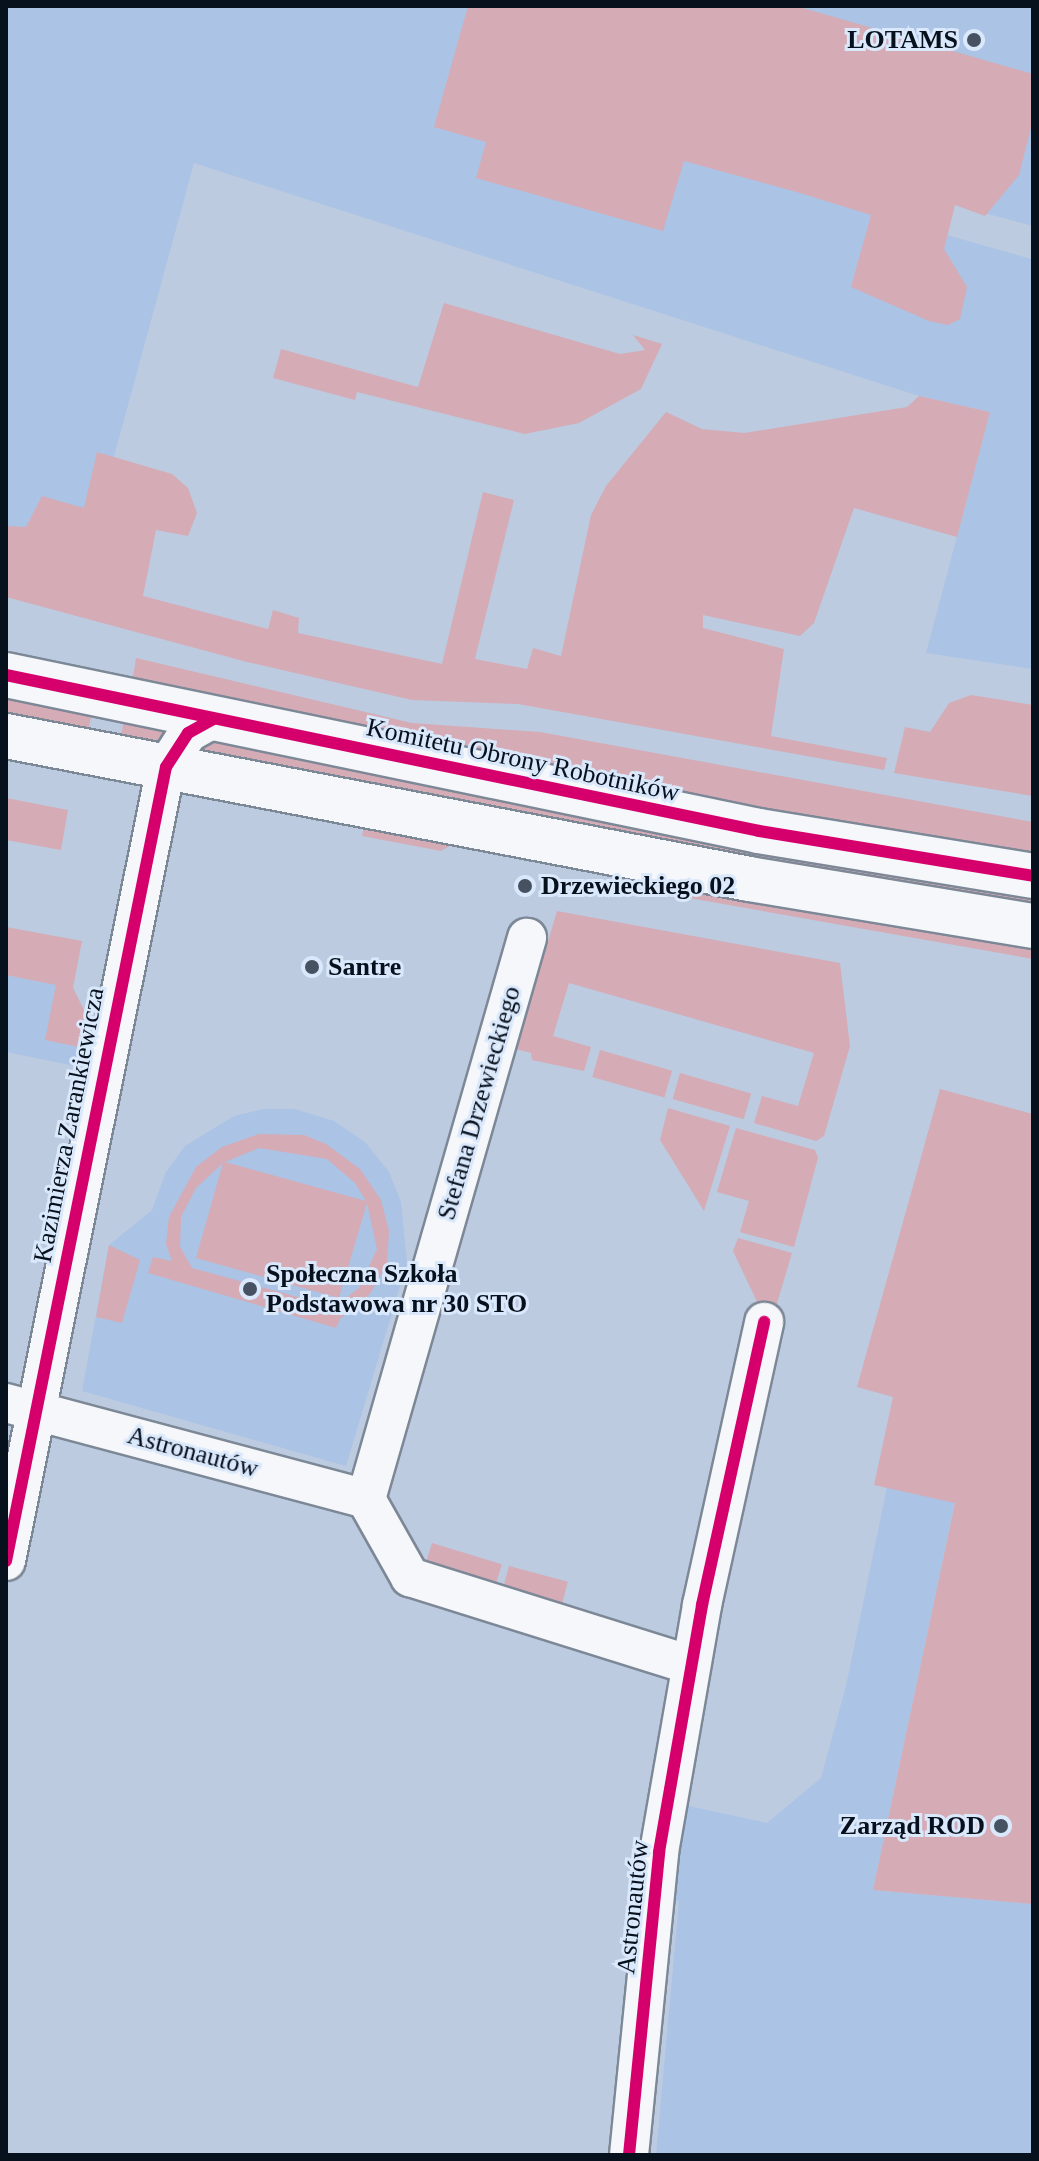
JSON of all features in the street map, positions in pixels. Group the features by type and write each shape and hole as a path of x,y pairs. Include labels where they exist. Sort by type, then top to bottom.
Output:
{"street":[{"name":"Komitetu Obrony Robotników","path":"6,675 759,831 1033,876"},
{"name":"Kazimierza Zarankiewicza","path":"6,1561 21,1406 166,767 188,733 213,719"},
{"path":"6,736 749,879 1033,926"},
{"name":"Stefana Drzewieckiego","path":"366,1499 527,938"},
{"name":"Astronautów","path":"629,2155 659,1852 691,1665 740,1416 764,1322"},
{"name":"Astronautów","path":"21,1406 366,1499"},
{"path":"366,1499 410,1577 691,1665"}],"shaded area":[{"path":"6,6 1033,6 1033,226 955,205 947,235 1031,259 1033,253 1033,669 926,653 990,412 919,396 194,163 74,603 6,590"},
{"path":"468,6 796,6 1033,74 1033,120 1019,175 985,216 955,205 944,249 967,287 960,319 948,325 929,321 851,287 871,215 800,193 684,161 663,231 476,178 486,142 434,127"},
{"path":"444,303 620,354 645,350 633,335 662,344 641,389 579,423 525,434 357,392 355,400 273,378 281,349 418,387"},
{"path":"919,396 990,412 957,537 854,508 814,623 800,636 703,615 703,628 784,649 771,736 887,758 884,770 518,704 412,700 247,662 6,597 6,526 26,527 42,496 84,508 97,452 172,474 188,488 197,513 188,536 156,530 143,596 268,629 273,610 299,618 298,633 442,664 483,492 514,500 475,659 527,669 533,648 561,656 591,515 606,486 666,412 702,429 744,433 907,407"},
{"path":"136,658 412,723 540,732 1033,822 1033,859 882,837 132,683"},
{"path":"6,694 92,712 87,738 6,721"},
{"path":"971,695 1033,705 1033,796 894,773 905,727 930,732 949,703"},
{"path":"124,719 163,728 164,732 152,746 120,743"},
{"path":"223,740 1033,897 1033,912 191,755 208,741"},
{"path":"6,798 68,810 61,850 6,840"},
{"path":"365,822 453,844 441,851 362,836"},
{"path":"664,882 1033,945 1033,959 661,893 653,883"},
{"path":"557,911 840,963 850,1046 824,1136 816,1141 754,1123 762,1096 798,1106 814,1053 569,983 553,1036 591,1047 584,1071 532,1060 531,1053 516,1049"},
{"path":"6,927 82,941 73,988 89,1020 84,1048 45,1040 56,985 6,975"},
{"path":"6,975 73,988 89,1020 80,1067 6,1052"},
{"path":"600,1050 672,1071 664,1098 592,1077"},
{"path":"680,1073 751,1093 744,1119 673,1099"},
{"path":"940,1089 1033,1114 1033,1904 873,1890 955,1503 874,1485 893,1397 857,1387"},
{"path":"668,1108 730,1126 704,1211 660,1140"},
{"name":"Społeczna Szkoła Podstawowa nr 30 STO","path":"264,1109 295,1109 334,1121 365,1142 389,1172 401,1202 407,1263 346,1466 82,1391 109,1245 152,1210 166,1172 185,1146 234,1116"},
{"path":"736,1128 815,1150 818,1158 794,1247 740,1232 749,1201 717,1192"},
{"path":"259,1134 304,1135 326,1144 360,1169 381,1200 389,1231 387,1264 370,1294 340,1319 336,1328 148,1273 153,1257 172,1261 166,1244 169,1217 196,1167 222,1147","holes":["259,1148 327,1159 355,1183 366,1201 225,1162","223,1163 196,1258 339,1298 367,1203 377,1249 359,1288 334,1307 192,1268 180,1247 181,1217 196,1188"]},
{"path":"738,1238 792,1253 775,1310 759,1306 733,1251"},
{"path":"109,1245 140,1260 122,1323 96,1317"},
{"path":"887,1487 955,1502 873,1890 1033,1904 1033,2155 656,2155 679,1901 670,1899 684,1805 767,1823 821,1778 846,1686"},
{"path":"432,1543 502,1564 495,1585 426,1564"},
{"path":"509,1566 568,1582 562,1603 503,1587"}],"cycle path":[{"path":"6,675 759,831 1033,876"},
{"path":"6,1561 166,767 188,733 213,719"},
{"path":"629,2155 659,1852 702,1605 764,1322"}],"place":[{"name":"LOTAMS","path":"974,40"},
{"name":"Drzewieckiego 02","path":"525,886"},
{"name":"Santre","path":"312,967"},
{"name":"Społeczna Szkoła Podstawowa nr 30 STO","path":"250,1289"},
{"name":"Zarząd ROD","path":"1001,1826"}]}
